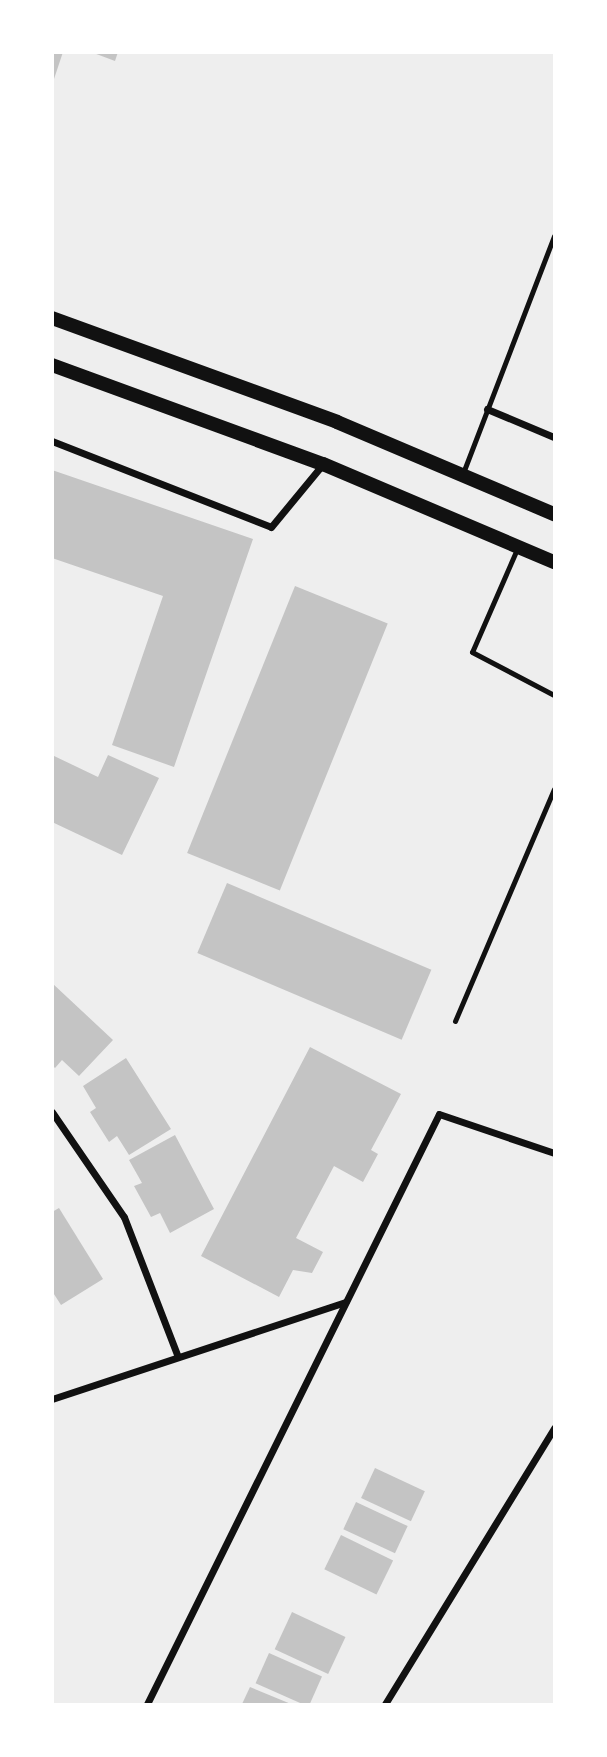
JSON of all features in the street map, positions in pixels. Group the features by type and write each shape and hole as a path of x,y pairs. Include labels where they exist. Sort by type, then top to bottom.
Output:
{"main road":[{"path":"52,318 337,422 555,514"},
{"path":"52,365 323,464 555,562"}],"street":[{"path":"487,410 555,437"},
{"path":"52,442 271,527 323,464"},
{"path":"52,1112 124,1216 178,1357"},
{"path":"147,1704 439,1114 555,1153"},
{"path":"52,1398 345,1302"},
{"path":"385,1704 555,1428"}],"lane":[{"path":"463,473 555,236"},
{"path":"518,546 472,652 555,695"},
{"path":"455,1021 555,789"}],"shaded area":[{"path":"53,53 554,53 554,1704 53,1704"}],"building":[{"path":"52,52 63,52 53,82 52,82"},
{"path":"91,52 118,52 115,61"},
{"path":"52,470 253,539 174,767 112,745 163,596 52,558"},
{"path":"295,586 388,623 280,890 187,853"},
{"path":"52,755 98,777 108,755 159,778 122,855 52,822"},
{"path":"227,883 431,970 402,1040 197,953"},
{"path":"52,983 113,1040 79,1076 62,1060 55,1068 52,1065"},
{"path":"310,1047 401,1094 371,1150 378,1154 363,1182 334,1166 296,1238 323,1252 312,1273 293,1270 279,1297 201,1256"},
{"path":"126,1058 171,1129 129,1155 117,1136 109,1142 90,1112 96,1108 83,1086"},
{"path":"175,1135 214,1209 170,1233 160,1213 151,1217 134,1186 142,1183 129,1160"},
{"path":"59,1208 103,1279 61,1305 52,1291 52,1212"},
{"path":"375,1468 425,1491 411,1521 361,1498"},
{"path":"356,1502 408,1526 395,1553 343,1529"},
{"path":"341,1535 393,1560 376,1595 324,1569"},
{"path":"292,1612 345,1637 328,1674 275,1649"},
{"path":"269,1653 322,1677 310,1704 302,1704 256,1683"},
{"path":"250,1687 291,1704 242,1704"}]}
